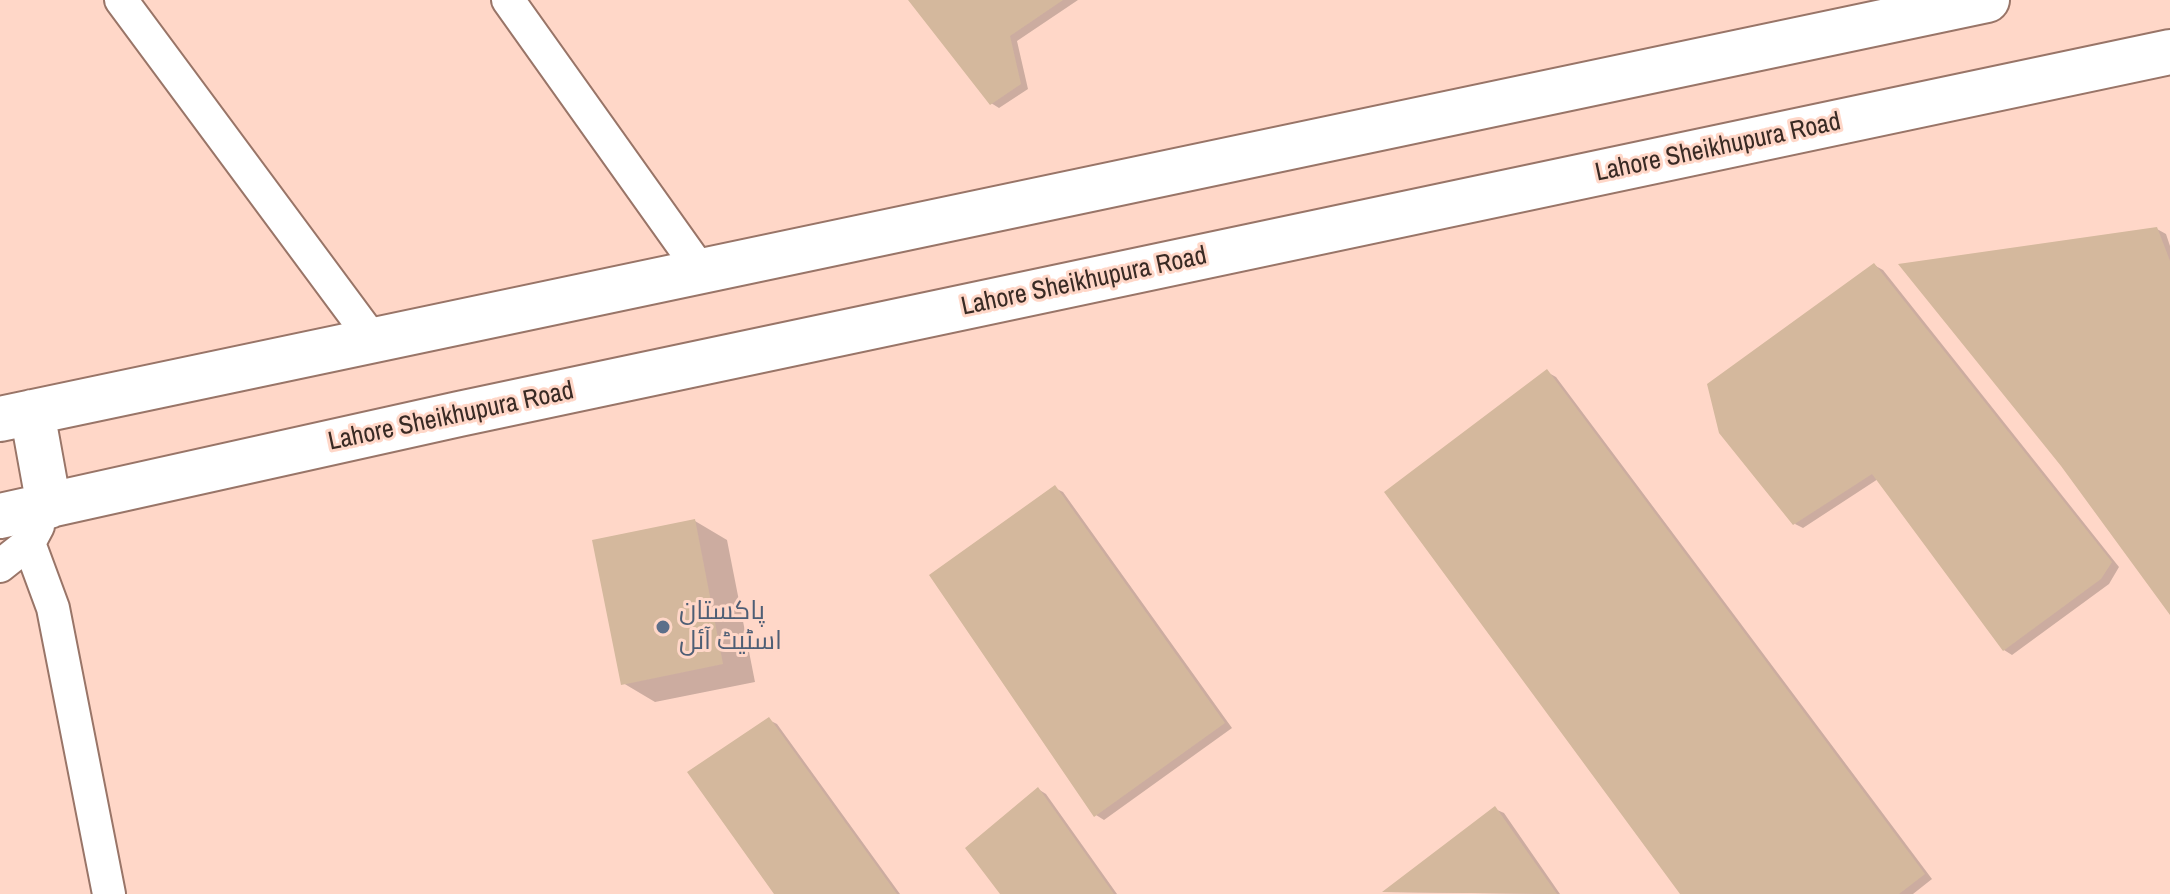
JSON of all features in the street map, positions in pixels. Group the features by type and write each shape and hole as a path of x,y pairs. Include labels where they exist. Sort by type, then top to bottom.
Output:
{"highway":[{"path":"26,521 16,415 1987,0"},
{"name":"Lahore Sheikhupura Road","path":"26,521 459,414 2170,52"}],"street":[{"path":"121,0 373,340"},
{"path":"508,0 701,271"},
{"path":"0,566 26,521"},
{"path":"26,521 53,608 109,894"}],"building":[{"path":"908,0 1063,0 1010,36 1021,84 990,105"},
{"path":"2157,227 2170,261 2170,615 2061,466 1898,264"},
{"path":"1874,263 2112,562 2101,579 2003,651 1872,474 1793,525 1719,433 1707,384"},
{"path":"1547,369 1925,874 1899,894 1680,894 1384,492"},
{"path":"1055,485 1225,723 1094,817 929,575"},
{"name":"پاکستان اسٹیٹ آئل","path":"695,519 723,664 621,685 592,540"},
{"path":"769,717 897,894 774,894 687,772"},
{"path":"1038,787 1114,894 1000,894 965,848"},
{"path":"1495,806 1557,894 1382,892"}],"place":[{"name":"پاکستان اسٹیٹ آئل","path":"663,627"}]}
